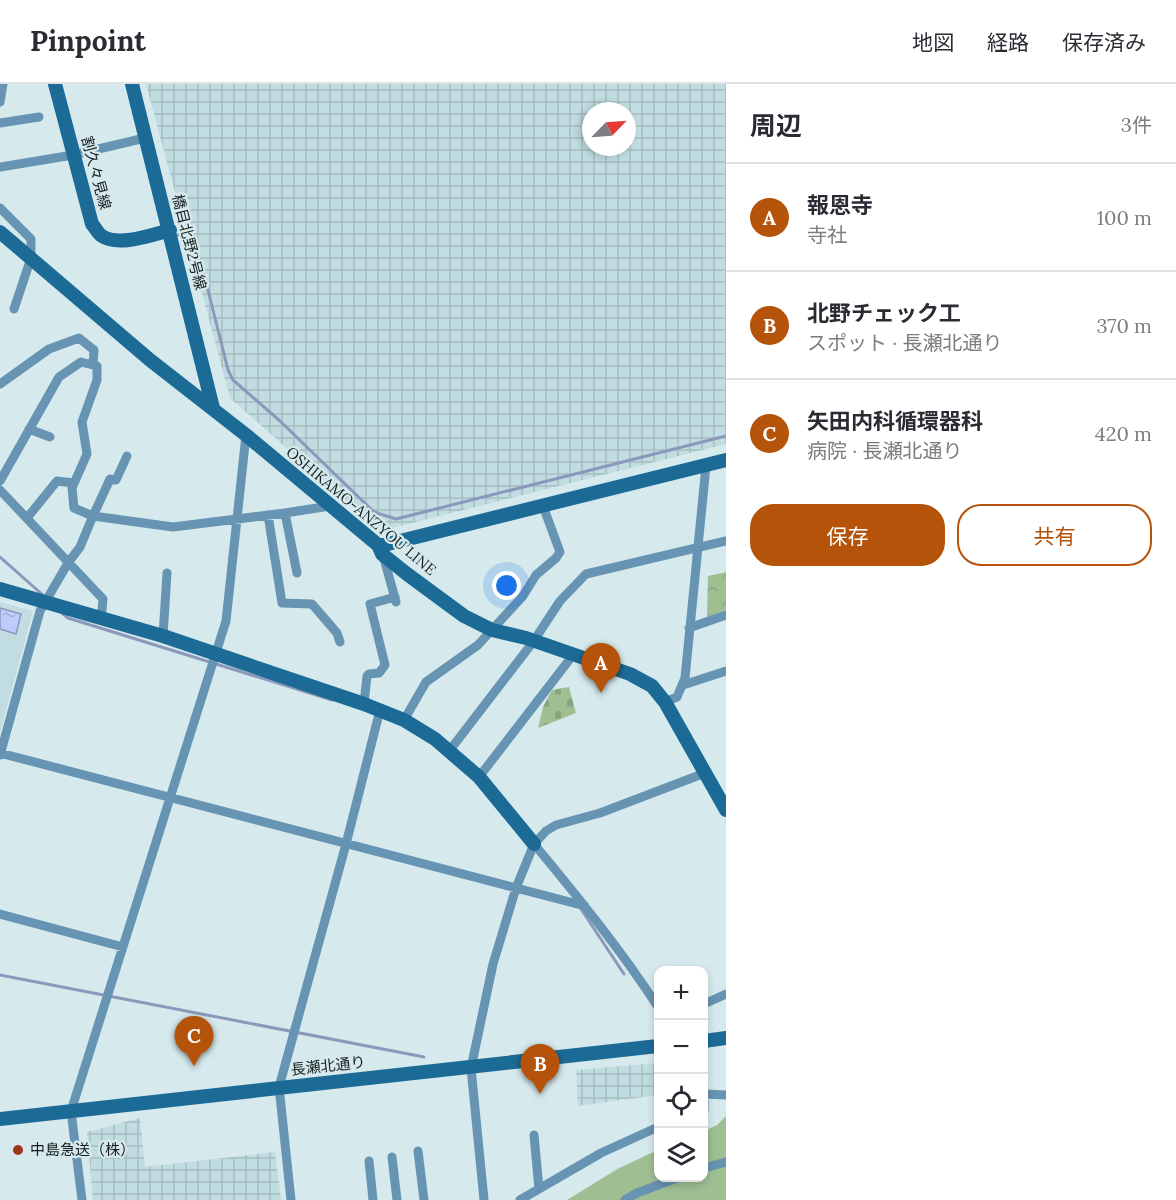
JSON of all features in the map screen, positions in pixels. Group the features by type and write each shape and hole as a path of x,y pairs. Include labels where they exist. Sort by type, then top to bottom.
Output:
{"street":[{"path":"0,102 3,84"},
{"name":"割久々見線","path":"55,84 92,224 102,236 117,240 142,238 170,230"},
{"name":"橋目北野2号線","path":"132,84 213,408"},
{"path":"0,123 39,117"},
{"path":"0,167 73,155 145,138"},
{"path":"0,207 31,239 32,258 15,309"},
{"name":"OSHIKAMO-ANZYOU LINE","path":"0,232 150,360 246,435 406,574 464,616 492,630 526,638 630,675 652,687 665,702 726,810"},
{"path":"0,384 49,349 79,338 94,350 93,365"},
{"path":"0,481 59,377 81,362 97,366 97,380 82,422 87,454 72,488 74,508 93,516 173,527 330,506"},
{"path":"29,429 50,436"},
{"path":"82,1200 71,1111 226,621 246,435"},
{"path":"127,456 116,480 110,479 80,548 68,563 37,620 0,754 585,906"},
{"path":"364,704 367,676 379,673 385,665 370,604 395,599 380,550 384,545 726,460"},
{"path":"665,702 677,697 683,685 706,466"},
{"path":"27,518 57,481 74,483"},
{"path":"0,490 103,599 99,617"},
{"path":"404,720 426,682 478,645 523,597 536,575 560,552 543,506"},
{"path":"285,513 297,573"},
{"path":"268,516 282,603 312,604 337,633 340,642"},
{"path":"450,750 533,642 560,601 586,574 726,541"},
{"path":"163,636 167,573"},
{"path":"0,589 163,636 364,704 404,720 450,750 479,777 585,906 654,1001"},
{"path":"689,628 726,615"},
{"path":"479,777 573,656"},
{"path":"683,685 726,671"},
{"path":"291,1200 279,1087 346,844 380,710"},
{"path":"484,1200 471,1068 493,964 516,888 534,844 546,831 556,825 600,813 705,773"},
{"path":"0,914 123,946"},
{"path":"708,1002 726,994"},
{"path":"708,1040 726,1038"},
{"name":"長瀬北通り","path":"0,1119 654,1046"},
{"path":"708,1094 726,1095"},
{"path":"520,1200 601,1153 656,1128"},
{"path":"534,1135 539,1190"},
{"path":"418,1151 424,1200"},
{"path":"392,1157 397,1200"},
{"path":"369,1161 373,1200"},
{"path":"708,1167 726,1162"},
{"path":"625,1200 666,1182"}],"shaded area":[{"path":"146,84 726,84 726,444 380,531 230,398"},
{"path":"0,602 33,611 0,733"},
{"path":"654,1063 654,1096 578,1106 576,1070"},
{"path":"140,1118 145,1167 275,1152 281,1200 93,1200 87,1132"}],"green space":[{"path":"726,572 726,610 707,617 708,576"},
{"path":"569,687 576,713 538,728 543,707 552,690"},
{"path":"726,1116 726,1200 567,1200 619,1168 654,1152 654,1182 708,1182 708,1129 717,1125"}],"water":[{"path":"0,608 21,614 16,634 0,629"}],"waterway":[{"path":"174,236 189,232 192,234 228,370 233,380 280,421 374,512 396,519 726,436"},
{"path":"0,557 44,596"},
{"path":"62,613 68,618 332,700"},
{"path":"579,906 624,974"},
{"path":"0,975 424,1057"}],"place":[{"name":"報恩寺","path":"601,693"},
{"name":"矢田内科循環器科","path":"194,1066"},
{"name":"北野チェック工","path":"540,1094"},
{"name":"中島急送（株）","path":"18,1150"}]}
